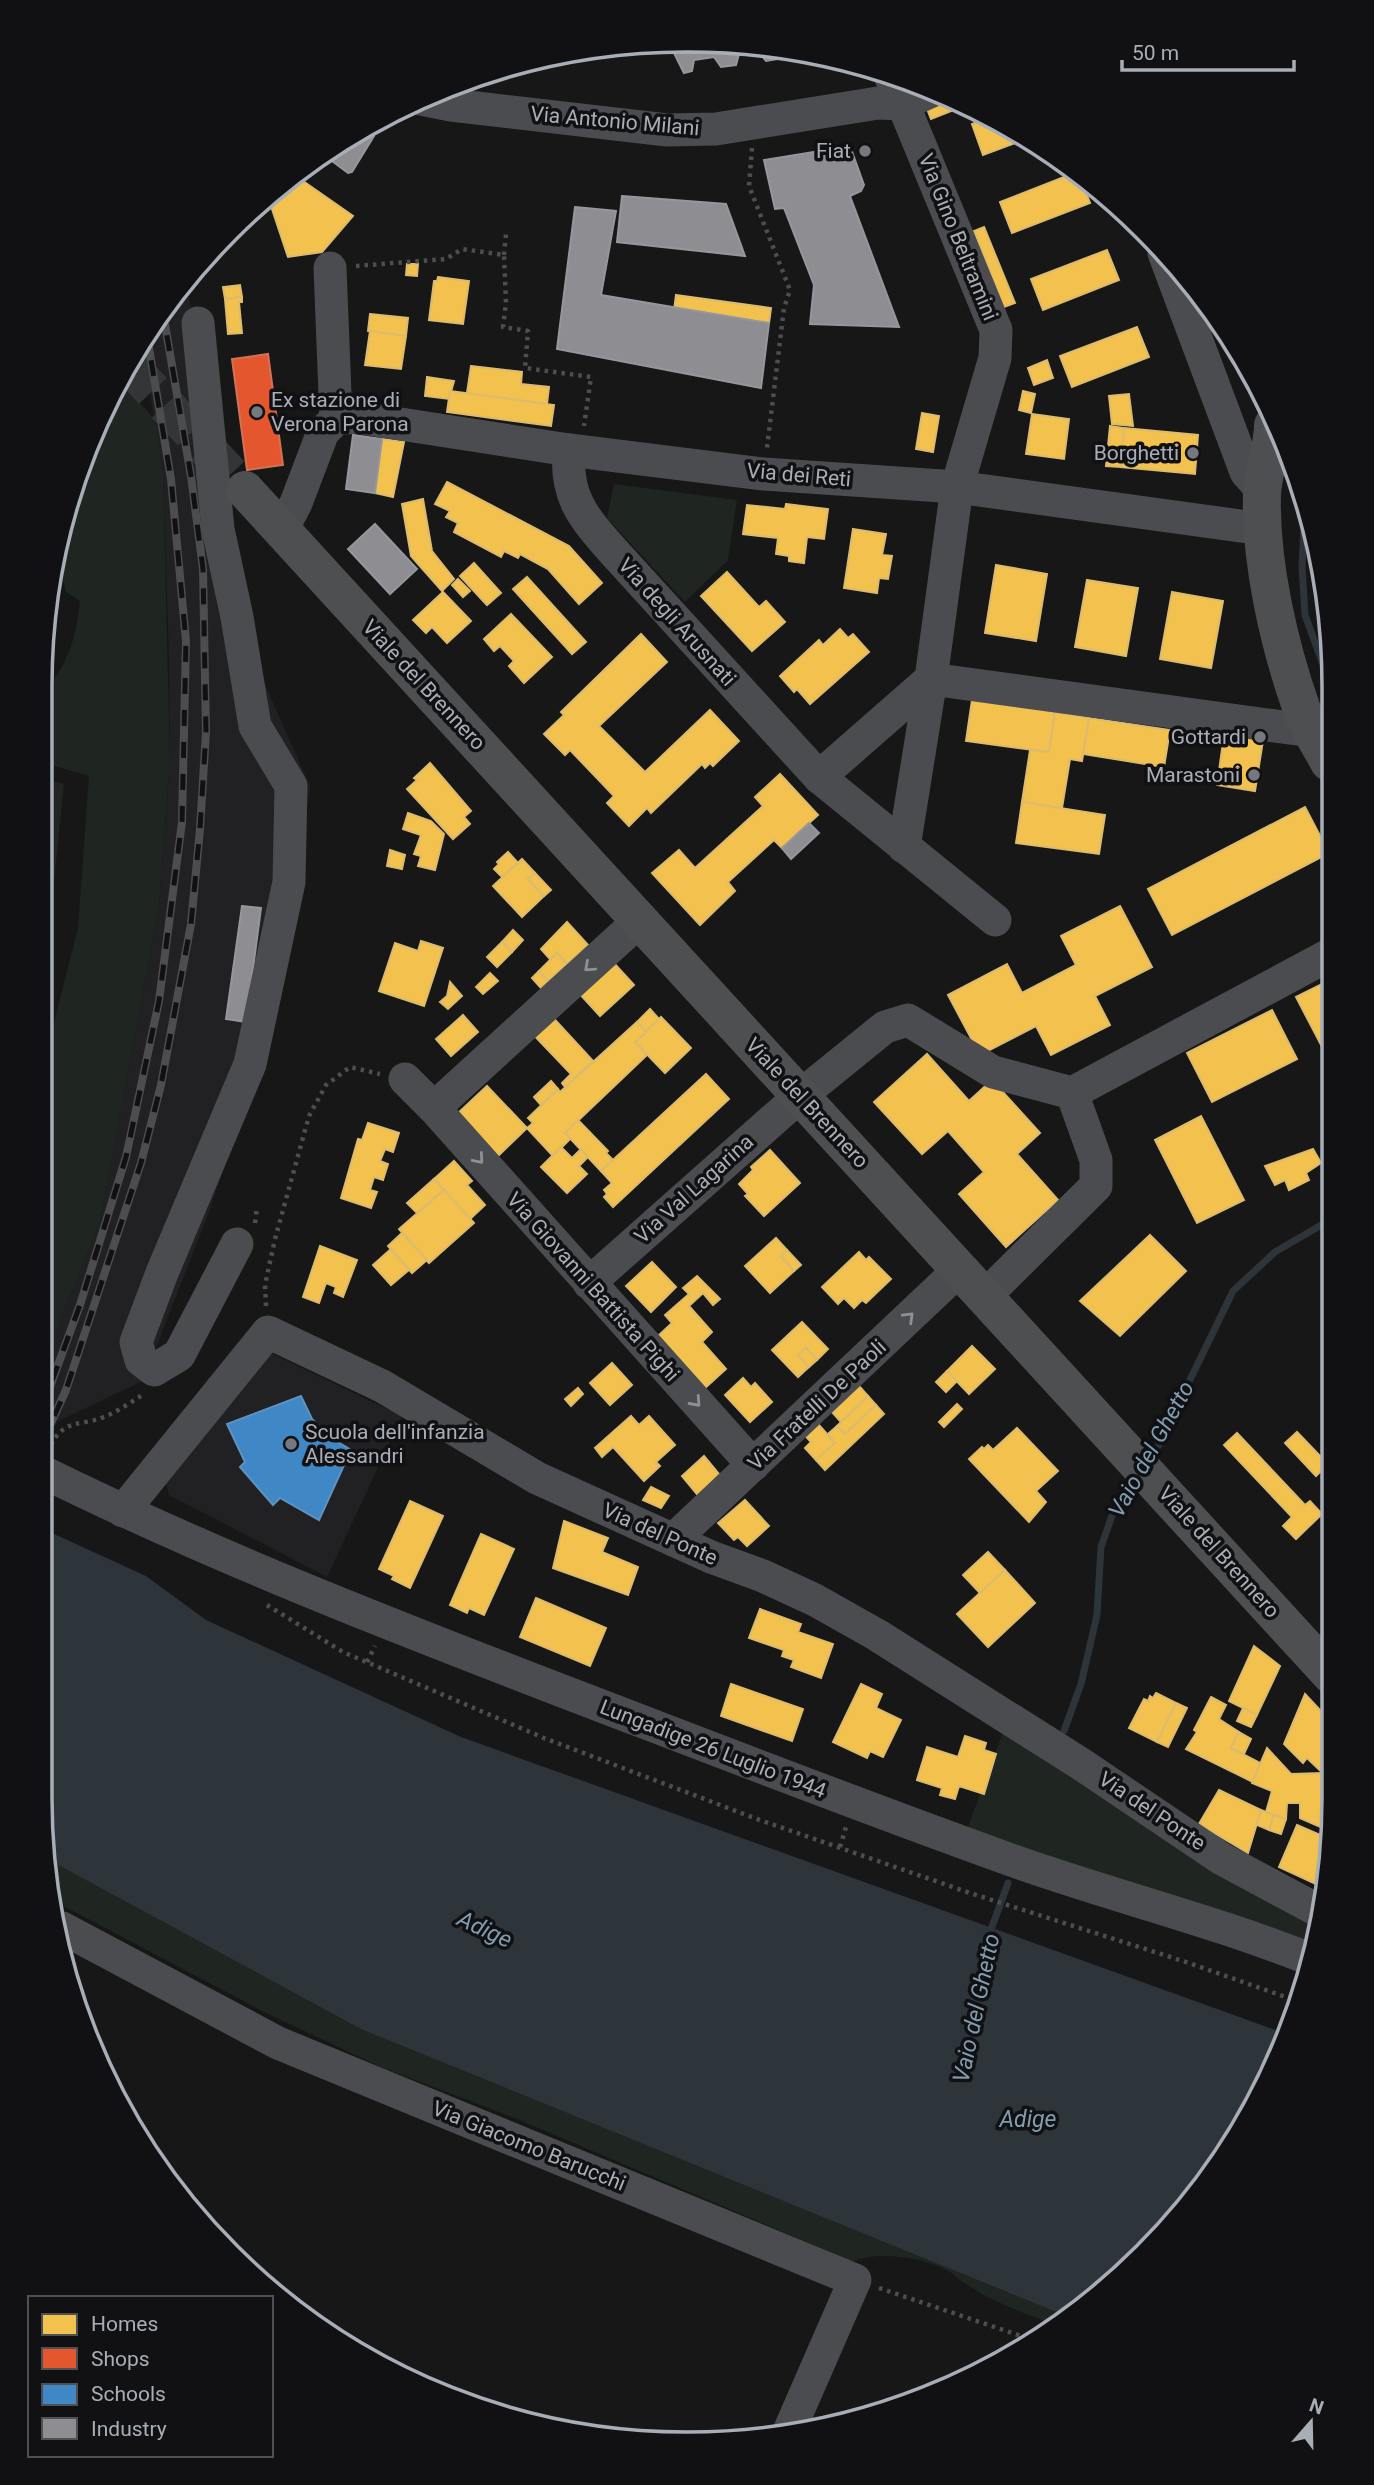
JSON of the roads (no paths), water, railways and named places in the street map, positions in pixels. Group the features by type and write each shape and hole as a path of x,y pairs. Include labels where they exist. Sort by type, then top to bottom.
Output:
{"main road":[{"path":"1272,442 1262,491 1262,529 1277,627 1302,712 1321,746"},
{"name":"Viale del Brennero","path":"245,490 1322,1665"}],"street":[{"name":"Via Antonio Milani","path":"439,103 667,130 716,129 918,98"},
{"name":"Via Gino Beltramini","path":"918,98 996,330 995,358 957,487"},
{"path":"282,530 296,503 319,440 336,419 330,268"},
{"path":"1175,282 1246,472 1262,491"},
{"path":"1181,299 1192,304"},
{"path":"198,323 218,529 237,617 255,726 291,786 289,882 250,1064 162,1273 136,1342 141,1360 154,1370 179,1354 237,1244"},
{"name":"Via dei Reti","path":"336,419 355,417 576,442 764,474 957,487 1262,529"},
{"name":"Via degli Arusnati","path":"576,442 568,470 573,498 586,522 819,777 995,920"},
{"path":"904,846 931,679 957,487"},
{"path":"819,777 931,679"},
{"path":"931,679 1321,746"},
{"path":"434,1108 639,921"},
{"path":"1072,1093 1322,959"},
{"name":"Via Val Lagarina","path":"589,1283 800,1096 885,1027 908,1020 993,1072 1072,1093"},
{"name":"Via Giovanni Battista Pighi","path":"405,1079 434,1108 753,1465"},
{"name":"Via Fratelli De Paoli","path":"673,1540 753,1465 973,1282 1096,1186 1096,1160 1072,1093"},
{"name":"Via del Ponte","path":"123,1511 268,1332 382,1386 537,1478 673,1540 815,1600 877,1635 1082,1764 1222,1859 1312,1907"},
{"path":"52,1476 123,1511"},
{"name":"Lungadige 26 Luglio 1944","path":"123,1511 363,1614 875,1810 1018,1862 1252,1936 1301,1956"},
{"name":"Via Giacomo Barucchi","path":"67,1931 278,2043 855,2280 793,2423"}],"water":[{"name":"Adige","path":"52,1533 146,1576 206,1620 461,1737 1277,2030 1256,2079 1236,2115 1215,2151 1190,2184 1136,2247 1058,2312 361,2029 56,1864 52,1798"}],"waterway":[{"name":"Vaio del Ghetto","path":"1303,538 1305,615 1321,658"},
{"name":"Vaio del Ghetto","path":"1148,1460 1158,1446 1233,1291 1275,1252 1322,1225"},
{"name":"Vaio del Ghetto","path":"1064,1731 1081,1684 1097,1615 1101,1547 1114,1510 1136,1479"},
{"name":"Vaio del Ghetto","path":"989,1935 1008,1883"}],"tunnel":[{"path":"136,373 245,490"}],"railway":[{"path":"52,1421 66,1390 141,1163 161,1085 191,924 206,732 203,569 191,476 165,326"},
{"path":"52,1381 80,1305 126,1157 159,1001 182,822 186,641 171,479 149,350"}],"place":[{"name":"Fiat","path":"865,151"},
{"name":"Ex stazione di Verona Parona","path":"257,412"},
{"name":"Borghetti","path":"1193,453"},
{"name":"Gottardi","path":"1260,737"},
{"name":"Marastoni","path":"1254,775"},
{"name":"Scuola dell'infanzia Alessandri","path":"291,1444"}]}
